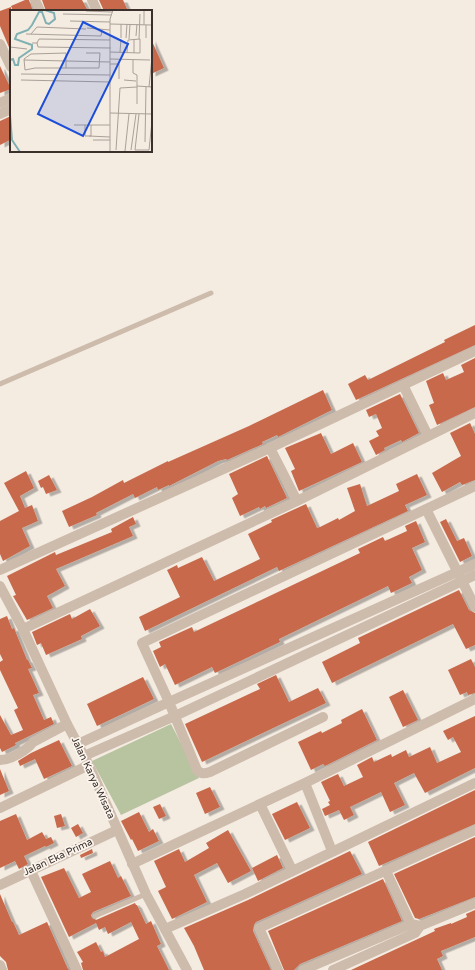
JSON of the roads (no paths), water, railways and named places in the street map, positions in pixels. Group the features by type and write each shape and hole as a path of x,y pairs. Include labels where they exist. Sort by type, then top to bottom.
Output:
{"street":[{"path":"35,0 40,10"},
{"path":"92,0 97,10"},
{"path":"0,44 10,66"},
{"path":"0,103 10,98"},
{"path":"0,114 10,109"},
{"path":"0,570 270,448 475,351"},
{"path":"403,385 428,436"},
{"path":"23,629 297,501 475,413"},
{"path":"270,448 297,501"},
{"path":"323,716 204,774 200,773 197,770 169,702 142,643 426,509 474,488"},
{"path":"426,509 475,607"},
{"path":"0,808 86,761 175,716 460,576 475,564"},
{"path":"78,744 169,702 460,576 475,575"},
{"name":"Jalan Karya Wisata","path":"0,586 23,629 68,726 78,744 146,894 187,970"},
{"path":"132,864 305,783 475,699"},
{"path":"0,760 10,758 30,746 36,746 68,726"},
{"path":"305,783 332,851"},
{"path":"165,929 245,894 475,783"},
{"path":"260,804 292,870"},
{"name":"Jalan Eka Prima","path":"0,884 117,830"},
{"path":"278,970 260,928 475,830"},
{"path":"31,870 77,970"},
{"path":"386,871 415,928"},
{"path":"303,970 340,954 415,928 475,903"},
{"path":"333,970 415,928"},
{"path":"340,954 345,965"},
{"path":"0,965 2,970"}],"lane":[{"path":"0,384 211,293"},
{"path":"95,916 146,894"}]}
